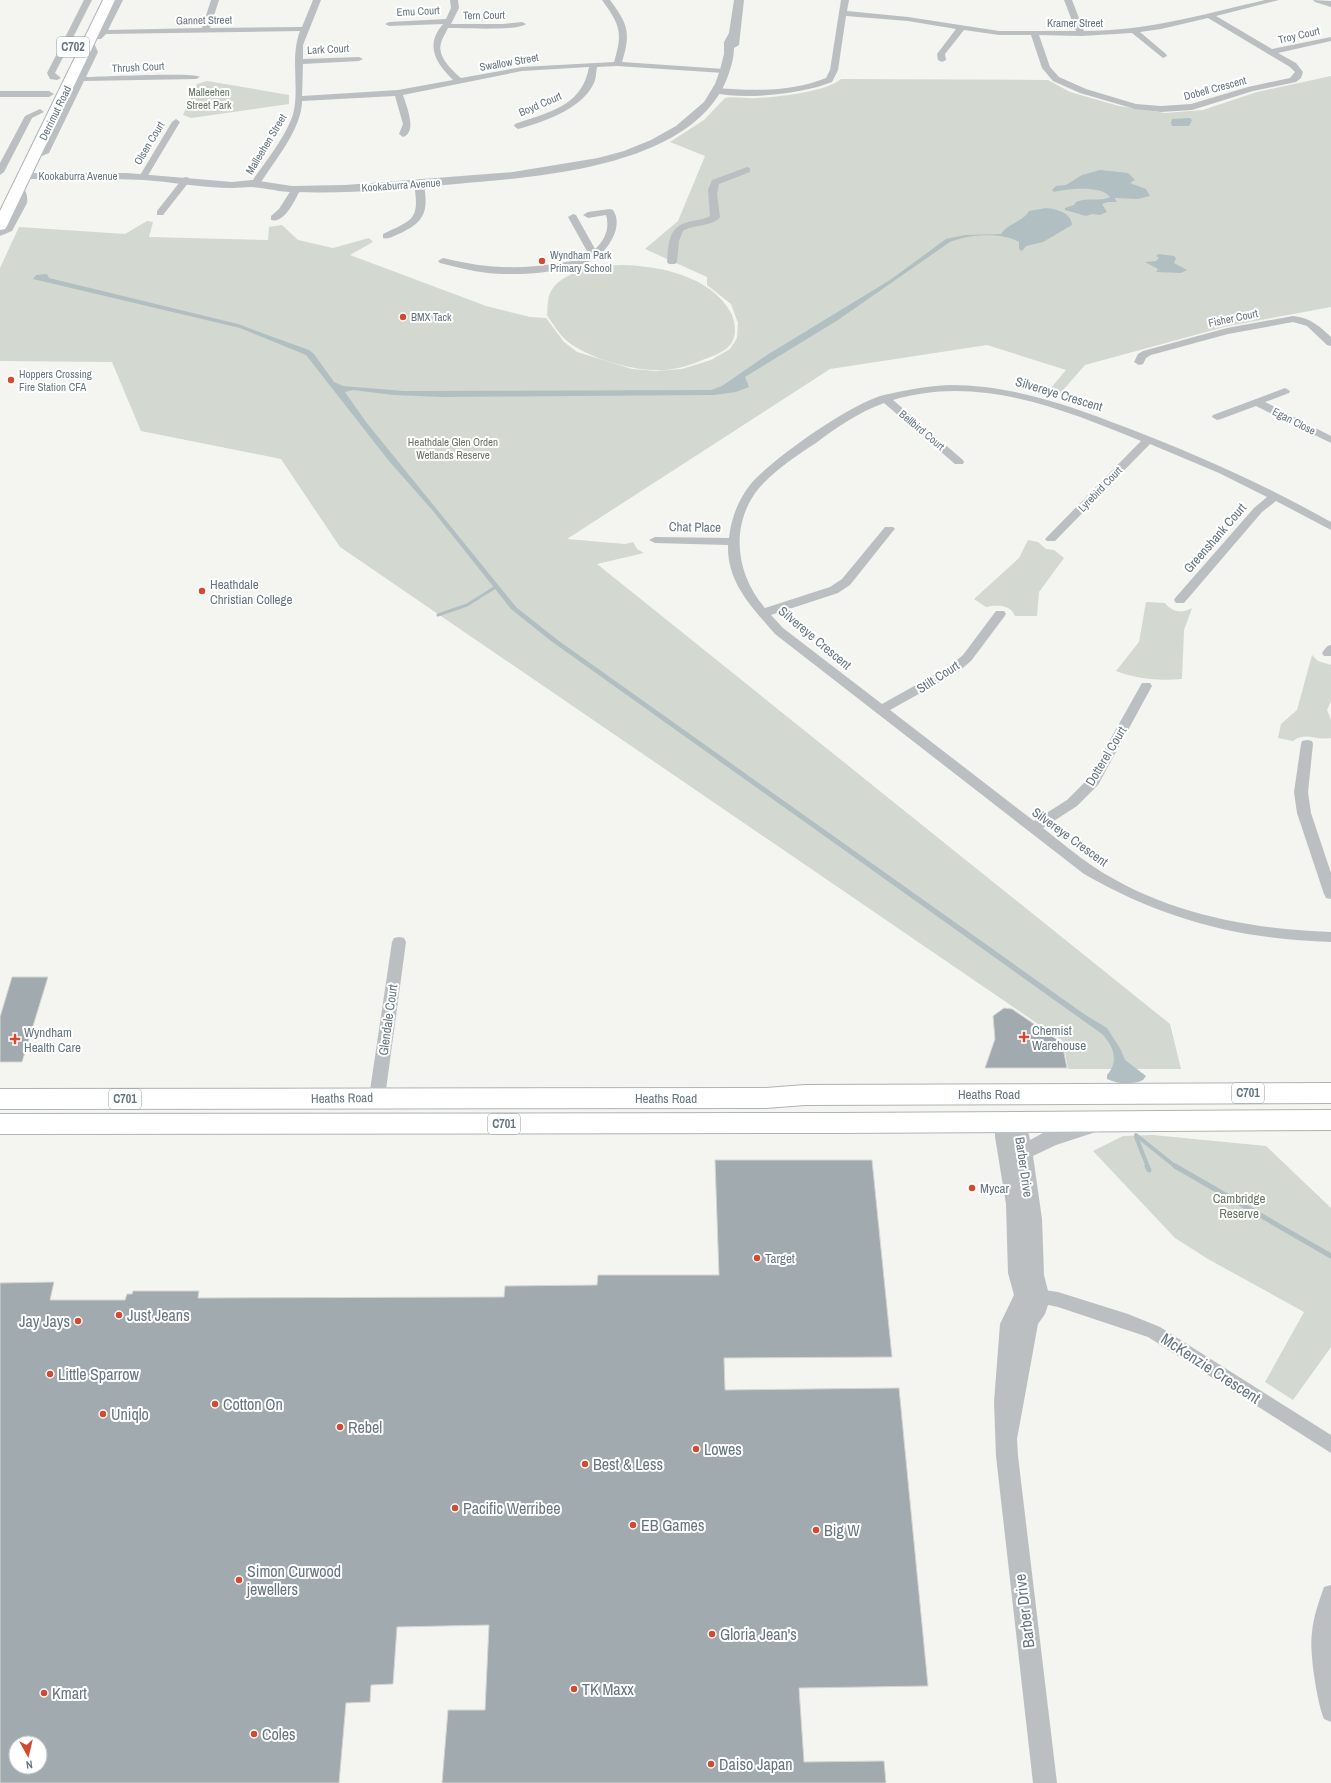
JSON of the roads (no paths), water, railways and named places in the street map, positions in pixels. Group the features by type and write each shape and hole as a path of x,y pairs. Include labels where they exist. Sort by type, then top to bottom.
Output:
{"main road":[{"name":"Derrimut Road","path":"4,179 97,0"},
{"name":"Derrimut Road","path":"0,226 65,94 78,76 109,0"},
{"path":"78,36 85,31 95,36"},
{"path":"57,78 78,76"},
{"path":"49,94 65,94"},
{"path":"4,179 22,182"},
{"name":"Heaths Road","path":"0,1099 377,1097 732,1098 1101,1093 1331,1093"},
{"path":"998,1094 1009,1121"},
{"path":"782,1123 793,1096"},
{"path":"793,1096 806,1123"},
{"path":"367,1123 377,1097"},
{"name":"Heaths Road","path":"0,1124 806,1123 1331,1120"}],"street":[{"path":"57,78 53,77 51,73 88,0"},
{"path":"95,36 119,0"},
{"path":"205,31 215,0"},
{"name":"Malleehen Street","path":"254,184 293,125 298,110 299,99 299,46 317,0"},
{"path":"454,0 455,8 437,43 437,54 446,68 460,82"},
{"path":"606,0 620,18 625,32 617,64"},
{"name":"Kookaburra Avenue","path":"22,182 143,177 232,185 254,184 272,188 340,190 550,172 620,154 653,141 685,124 702,109 717,92 729,55 735,46 734,33 739,0"},
{"path":"717,92 757,94 817,84 829,80 834,70 845,0"},
{"path":"1068,0 1081,34"},
{"name":"Kramer Street","path":"844,14 908,19 999,33 1081,34 1135,32 1275,0"},
{"path":"1318,0 1331,4"},
{"name":"Dobell Crescent","path":"1035,34 1046,68 1056,79 1082,91 1129,105 1152,108 1197,106 1251,89 1292,80 1298,76 1299,72 1296,68 1272,52 1210,16"},
{"name":"Emu Court","path":"389,24 447,24"},
{"name":"Tern Court","path":"447,24 503,26 522,24"},
{"path":"942,60 941,54 961,28"},
{"name":"Gannet Street","path":"95,36 205,31 305,29"},
{"path":"1135,32 1163,56"},
{"name":"Troy Court","path":"1272,52 1331,39"},
{"name":"Lark Court","path":"299,62 359,59"},
{"name":"Swallow Street","path":"299,99 398,93 522,69 594,64 617,64 724,71"},
{"name":"Boyd Court","path":"518,126 560,109 583,94 590,83 594,64"},
{"path":"34,156 46,151 78,76"},
{"name":"Thrush Court","path":"78,76 136,79 180,76 196,77"},
{"path":"398,93 407,124 403,134"},
{"path":"0,94 49,94"},
{"name":"Olsen Court","path":"143,177 176,122"},
{"path":"672,262 673,239 677,231 682,226 712,220 715,217 715,208 711,191 715,182 747,170"},
{"path":"160,213 186,180"},
{"path":"0,233 9,229 22,203 22,182"},
{"path":"386,236 409,225 416,219 422,209 419,184"},
{"path":"274,218 284,211 296,189"},
{"path":"443,261 492,272 512,273 539,270 581,261 599,252 607,241 613,222 610,212 588,215"},
{"path":"573,218 592,249 592,256"},
{"name":"Fisher Court","path":"1139,362 1142,356 1147,352 1227,331 1293,319 1303,320 1311,324 1331,343"},
{"name":"Silvereye Crescent","path":"1331,527 1217,469 1149,439 1082,414 1025,396 1006,392 960,388 909,392 884,398 862,408 835,424 769,471 749,493 739,513 734,542 735,561 739,577 749,596 779,631 1033,828 1105,880 1139,898 1200,920 1252,932 1286,936 1331,938"},
{"name":"Egan Close","path":"1217,417 1285,391"},
{"name":"Bellbird Court","path":"884,398 959,462"},
{"name":"Egan Close","path":"1257,402 1331,440"},
{"name":"Lyrebird Court","path":"1051,539 1149,439"},
{"name":"Greenshank Court","path":"1180,600 1258,510 1274,498"},
{"path":"763,613 810,599 834,590 846,582 889,529"},
{"name":"Chat Place","path":"655,540 734,542"},
{"name":"Stilt Court","path":"881,710 954,669 967,658 1000,614"},
{"name":"Dotterel Court","path":"1033,828 1072,803 1094,782 1146,686"},
{"path":"1307,744 1301,792 1304,813 1331,894"},
{"name":"Glendale Court","path":"377,1097 399,942"},
{"name":"Barber Drive","path":"1034,1298 1018,1273 1017,1222 1014,1188 1005,1137 1005,1129 1009,1121 1018,1128 1023,1152 1032,1219 1034,1298 1010,1324 1005,1402 1011,1499 1045,1783"},
{"path":"1023,1152 1050,1139 1108,1122"},
{"name":"McKenzie Crescent","path":"1034,1298 1048,1305 1084,1309 1127,1320 1154,1332 1331,1445"},
{"path":"1331,1594 1321,1634 1325,1681 1331,1712"}],"waterway":[{"path":"438,615 467,605 494,588"},
{"path":"1136,1135 1176,1167"},
{"path":"1136,1137 1148,1167"},
{"path":"1147,1166 1149,1170"},
{"path":"1175,1166 1331,1256"}],"place":[{"name":"Wyndham Park Primary School","path":"542,261"},
{"name":"BMX Tack","path":"403,317"},
{"name":"Hoppers Crossing Fire Station CFA","path":"11,380"},
{"name":"Heathdale Christian College","path":"202,591"},
{"name":"Chemist Warehouse","path":"1024,1037"},
{"name":"Wyndham Health Care","path":"15,1039"},
{"name":"Mycar","path":"972,1188"},
{"name":"Target","path":"757,1258"},
{"name":"Just Jeans","path":"119,1315"},
{"name":"Jay Jays","path":"78,1321"},
{"name":"Little Sparrow","path":"50,1374"},
{"name":"Cotton On","path":"215,1404"},
{"name":"Uniqlo","path":"103,1414"},
{"name":"Rebel","path":"340,1427"},
{"name":"Lowes","path":"696,1449"},
{"name":"Best & Less","path":"585,1464"},
{"name":"Pacific Werribee","path":"455,1508"},
{"name":"EB Games","path":"633,1525"},
{"name":"Big W","path":"816,1530"},
{"name":"Simon Curwood jewellers","path":"239,1580"},
{"name":"Gloria Jean's","path":"712,1634"},
{"name":"TK Maxx","path":"574,1689"},
{"name":"Kmart","path":"44,1693"},
{"name":"Coles","path":"254,1734"},
{"name":"Daiso Japan","path":"711,1764"}],"park label":[{"name":"Malleehen Street Park","path":"209,98"},
{"name":"Heathdale Glen Orden Wetlands Reserve","path":"453,448"},
{"name":"Cambridge Reserve","path":"1239,1206"}]}
